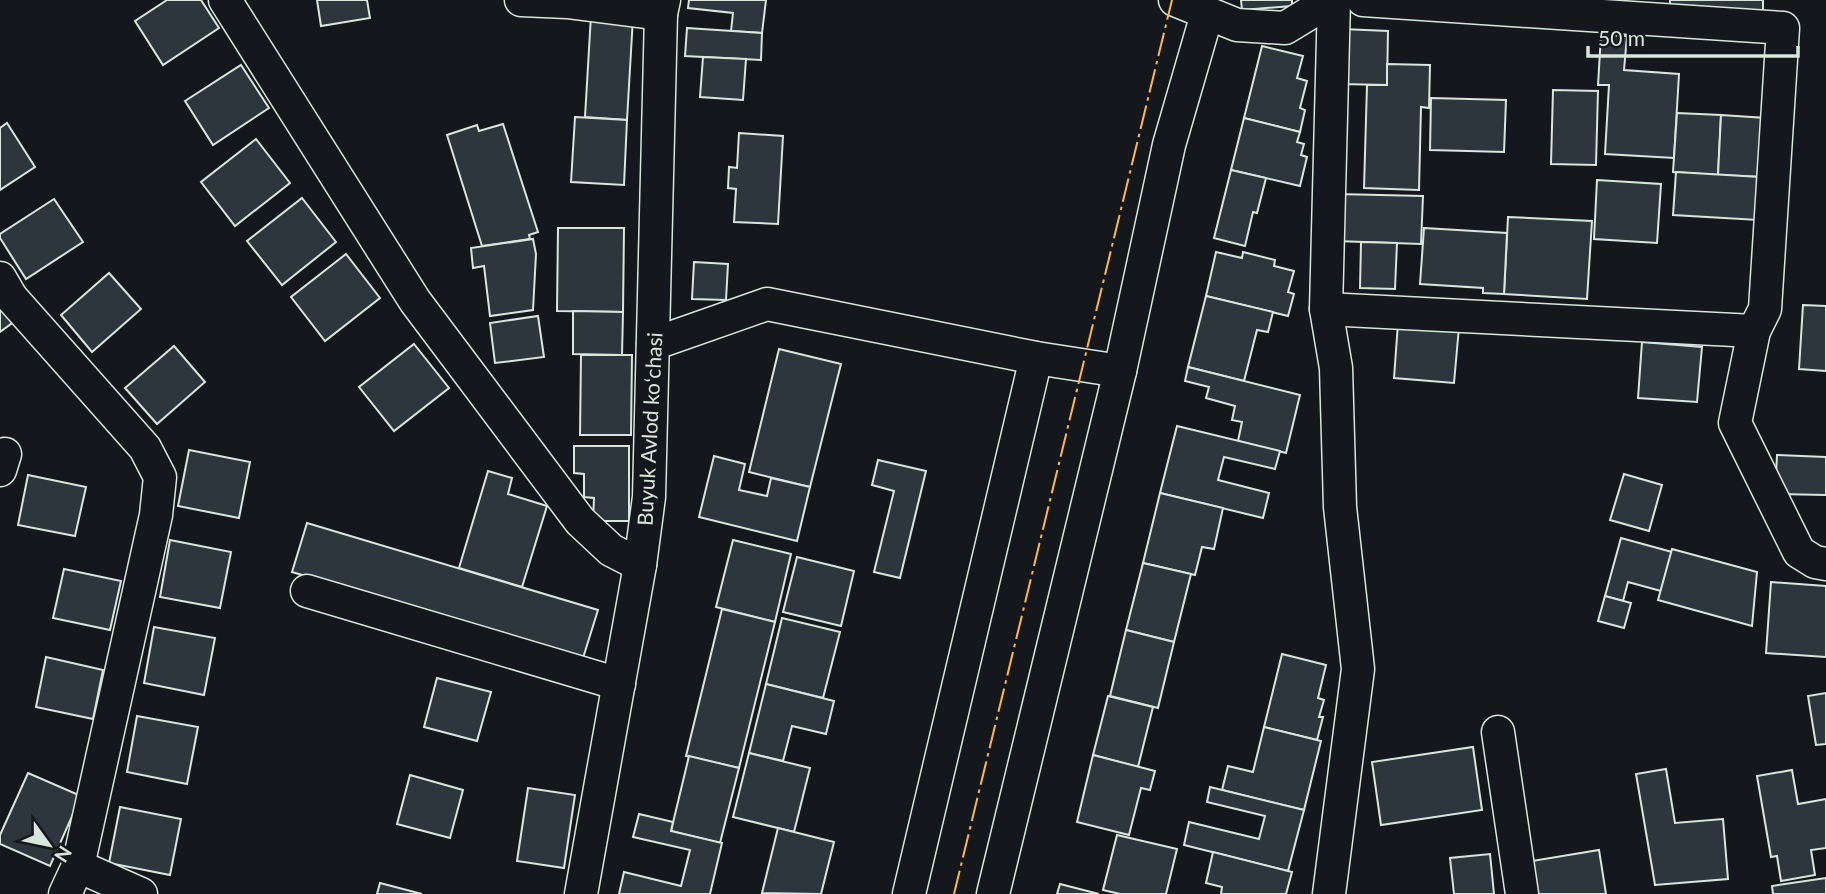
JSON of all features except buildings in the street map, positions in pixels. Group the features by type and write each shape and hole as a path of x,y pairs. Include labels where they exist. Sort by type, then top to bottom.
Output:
{"street":[{"path":"225,0 415,301 580,521 611,551 640,565"},
{"path":"521,0 663,7"},
{"path":"1175,0 1237,25 1285,28 1332,0"},
{"path":"1329,894 1358,668 1339,507 1336,368 1326,309 1332,0"},
{"path":"1363,0 1783,14 1765,309 1754,331 1735,423 1799,552 1815,562 1826,564"},
{"name":"Buyuk Avlod koʻchasi","path":"581,894 640,565 649,497 663,7"},
{"path":"993,894 1121,371 1170,145 1207,14"},
{"path":"0,278 12,297 145,448 160,477 156,515 78,866 65,894"},
{"path":"653,344 767,304 1037,358 1121,371"},
{"path":"1326,309 1754,331"},
{"path":"909,894 1037,358"},
{"path":"307,592 619,684"},
{"path":"1498,732 1522,894"},
{"path":"78,866 141,894"}],"power":[{"path":"954,894 1172,0"}]}
